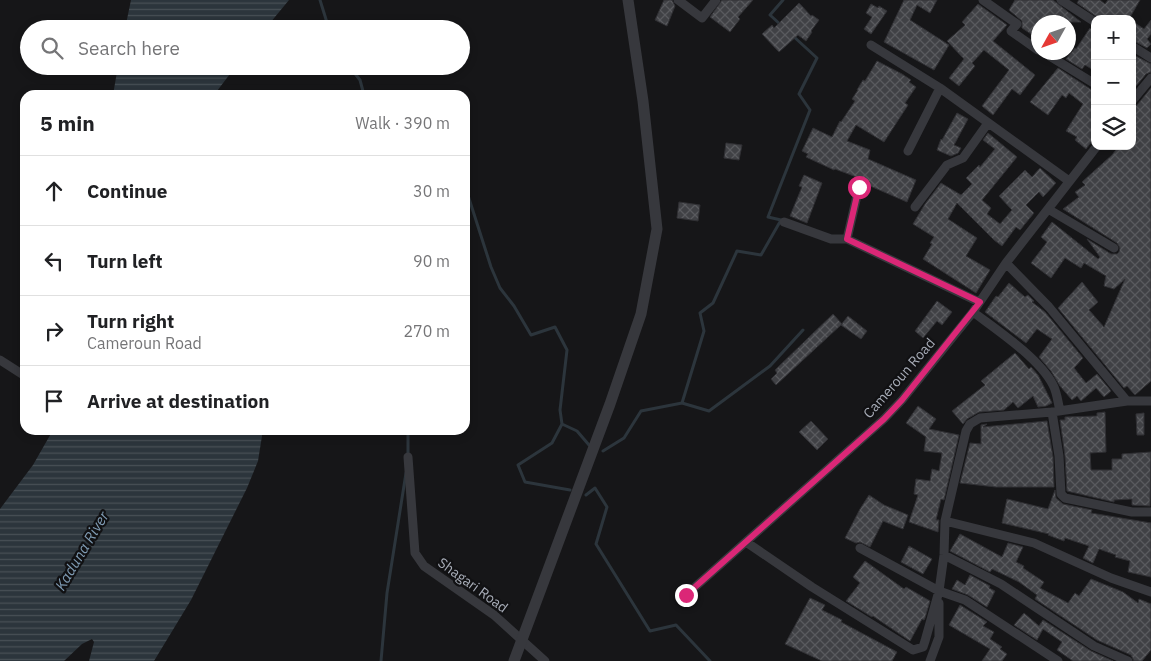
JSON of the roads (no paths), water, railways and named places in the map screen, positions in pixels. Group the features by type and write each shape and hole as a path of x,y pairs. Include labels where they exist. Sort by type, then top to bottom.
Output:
{"street":[{"path":"514,661 607,413 641,314 657,229 643,100 628,0"},
{"path":"678,0 702,18 716,0"},
{"path":"983,0 1017,24 1011,31 1031,45"},
{"path":"1061,0 1091,19"},
{"path":"871,45 940,88 1069,182"},
{"path":"1136,49 1151,58"},
{"path":"1056,60 1091,82"},
{"path":"1136,96 1151,78"},
{"path":"908,150 940,88"},
{"path":"915,206 948,166 963,158 988,123"},
{"name":"Cameroun Road","path":"686,595 884,419 902,400 973,312 1006,263 1094,150"},
{"path":"847,239 859,187"},
{"path":"1048,209 1114,248"},
{"path":"784,222 831,239 847,239 980,302"},
{"path":"1006,263 1049,308 1127,401"},
{"path":"973,312 1019,346 1042,370 1053,385 1061,494 1065,498 1132,512 1151,512"},
{"path":"0,360 20,373"},
{"path":"930,661 938,637 939,590 944,555 945,521 966,431 970,424 980,418 1056,412 1127,401 1151,401"},
{"name":"Shagari Road","path":"408,457 415,552 424,566 494,615 545,661"},
{"path":"945,521 1034,543 1110,578 1151,592"},
{"path":"746,542 812,587 913,650 923,647 939,590"},
{"path":"860,548 939,590 966,600 1058,661"},
{"path":"944,555 1000,584 1094,646 1128,661"}],"water":[{"path":"131,0 289,0 272,20 127,20"},
{"path":"116,75 229,75 218,90 114,90"},
{"name":"Kaduna River","path":"50,435 262,436 258,461 247,488 191,600 154,661 89,661 94,642 92,639 82,644 64,661 0,661 0,509 33,465"}],"waterway":[{"path":"320,0 326,20"},
{"path":"781,25 770,15 783,0"},
{"path":"682,403 704,331 700,313 713,303 737,251 761,255 781,220 768,217 810,110 799,94 817,58 793,36"},
{"path":"356,75 360,80 363,90"},
{"path":"470,202 491,267 500,288 514,306 531,335 555,327 567,350 560,410 562,424 552,443 518,465 525,482 570,490"},
{"path":"603,451 624,438 641,411 682,403 709,411 770,366 803,330"},
{"path":"562,424 577,431 589,445"},
{"path":"408,435 408,455"},
{"path":"381,661 387,593 406,473"},
{"path":"586,495 595,488 607,507 596,544 650,631 676,625 710,661"}]}
